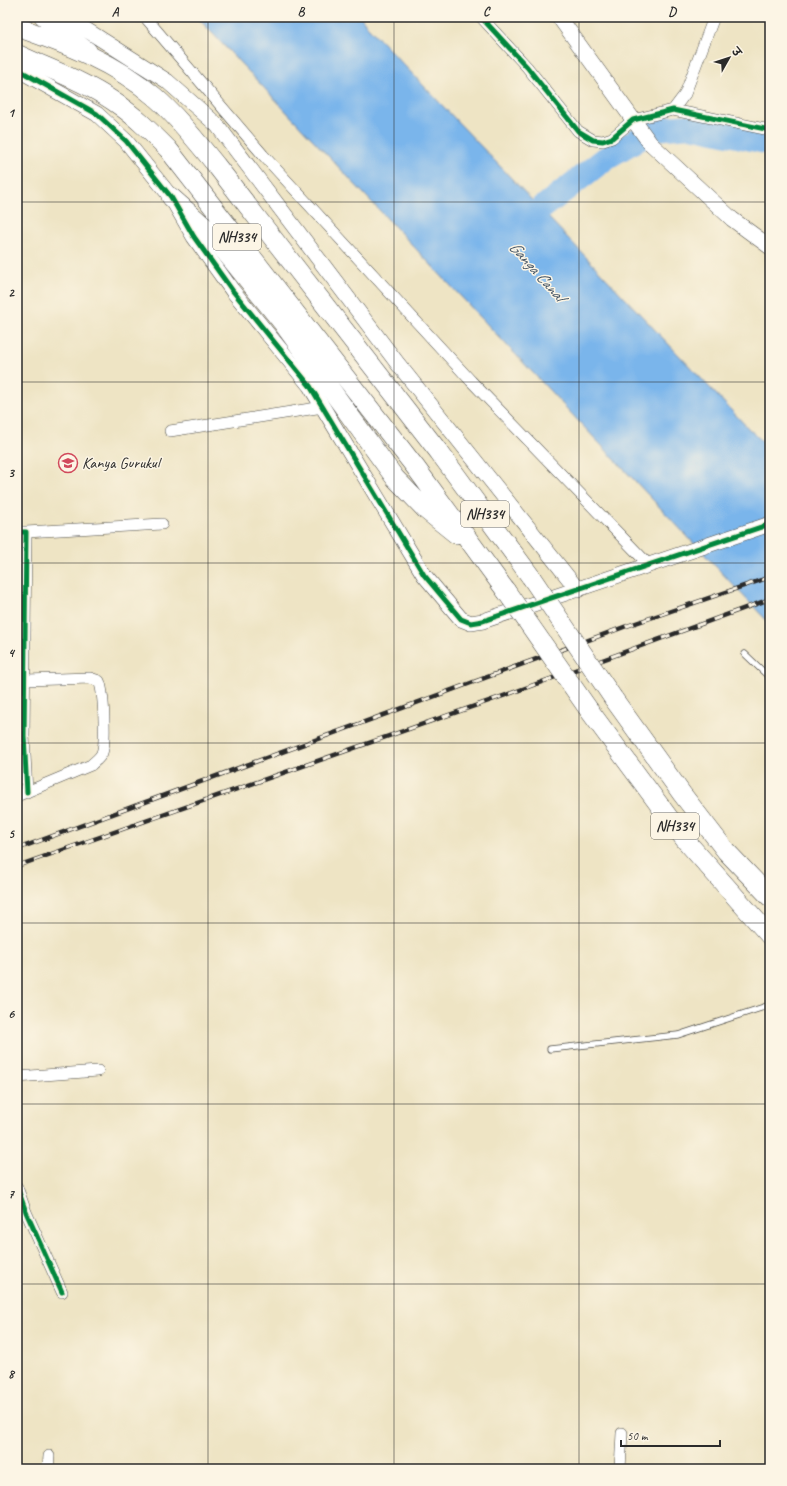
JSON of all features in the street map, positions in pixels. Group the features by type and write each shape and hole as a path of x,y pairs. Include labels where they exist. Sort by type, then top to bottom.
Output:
{"highway":[{"name":"NH334","path":"17,27 105,63 156,98 216,165 439,452 531,577 613,698 682,794 726,851 770,897"},
{"name":"NH334","path":"17,54 92,89 113,101 138,120 168,149 416,468 506,591 589,710 686,841 770,936"},
{"path":"171,197 206,228 282,322 394,478 426,510 476,550"}],"street":[{"path":"42,17 105,63"},
{"path":"66,17 167,81 217,125 398,364 578,590"},
{"path":"145,17 263,155 472,381 655,562"},
{"path":"481,17 527,67 573,125 593,140 603,141 612,138 635,123 673,110 770,130"},
{"path":"559,17 650,143 732,219 770,247"},
{"path":"673,110 685,94 714,17"},
{"path":"17,69 97,114 126,141 171,197 194,237 232,290 310,386 424,575 461,619 470,623 483,621 770,524"},
{"path":"170,431 323,407"},
{"path":"26,680 96,679 101,685 103,749 97,760 91,765 22,794 26,680 22,532 162,524"},
{"path":"17,1077 98,1071"},
{"path":"17,1187 21,1213 62,1292"},
{"path":"620,1469 622,1433"},
{"path":"48,1469 49,1456"}],"lane":[{"path":"745,654 770,678"},
{"path":"550,1049 678,1035 770,1005"}],"water":[{"name":"Ganga Canal","path":"197,17 361,17 367,26 749,429 770,448 770,624"}],"waterway":[{"path":"515,229 606,158 655,129 691,126 770,143"}],"railway":[{"path":"17,849 624,627 770,577"},
{"path":"17,866 506,695 770,599"}],"cycle path":[{"path":"481,17 527,67 578,131 593,140 603,141 612,138 633,120 673,110 770,130"},
{"path":"17,69 97,114 126,141 171,197 194,237 232,290 310,386 424,575 461,619 471,623 483,621 770,524"},
{"path":"17,532 26,532 24,736 27,792"},
{"path":"17,1187 26,1212 62,1292"}],"place":[{"name":"Kanya Gurukul","path":"68,463"}]}
